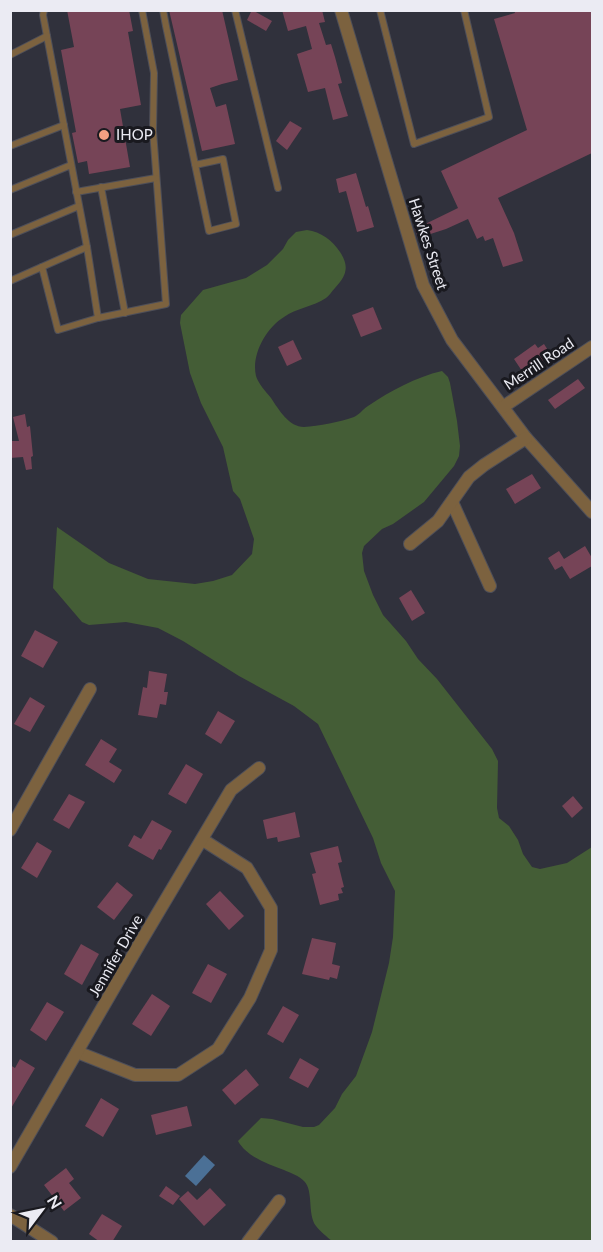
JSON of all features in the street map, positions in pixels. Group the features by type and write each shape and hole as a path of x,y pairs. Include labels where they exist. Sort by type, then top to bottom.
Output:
{"street":[{"name":"Hawkes Street","path":"341,10 423,285 452,340 526,438 592,512"},
{"name":"Merrill Road","path":"503,407 592,347"},
{"path":"410,544 438,521 469,477 526,438"},
{"path":"452,502 490,585"},
{"path":"10,830 90,688"},
{"name":"Jennifer Drive","path":"10,1167 231,790 259,768"},
{"path":"77,1052 135,1075 178,1075 218,1049 250,998 271,950 272,908 247,868 203,840"},
{"path":"248,1242 279,1201"},
{"path":"10,1215 52,1242"}],"lane":[{"path":"42,267 58,330 98,318 165,304 153,131 154,73 142,10"},
{"path":"163,10 195,165 209,231 236,224 223,159 195,165"},
{"path":"236,10 278,188"},
{"path":"380,10 414,144 489,117 464,10"},
{"path":"42,12 80,206 98,318"},
{"path":"10,55 47,36"},
{"path":"10,147 64,125"},
{"path":"10,190 71,165"},
{"path":"76,192 156,178"},
{"path":"101,188 125,313"},
{"path":"10,235 80,206"},
{"path":"10,281 87,247"}],"green space":[{"path":"307,230 330,240 337,248 345,262 344,275 326,298 289,314 271,328 258,351 255,368 257,379 285,417 294,424 304,427 329,424 354,417 385,395 423,377 442,371 448,377 457,421 459,456 454,466 424,502 382,529 364,546 362,553 364,571 383,615 492,749 498,761 497,808 499,818 509,826 532,867 540,869 567,863 592,847 592,1241 332,1241 313,1221 309,1191 304,1181 258,1159 242,1147 238,1141 261,1118 303,1127 319,1125 335,1108 342,1094 356,1076 372,1032 389,963 393,937 395,891 381,863 373,838 318,724 294,706 158,628 126,622 89,625 82,622 53,588 57,527 109,563 148,579 195,584 213,581 232,575 252,554 254,539 240,499 233,491 223,447 201,403 190,373 180,323 181,315 203,290 246,278 267,265 296,232"}],"water":[{"path":"204,1155 215,1165 196,1186 185,1176"}],"building":[{"path":"67,10 129,10 133,31 128,32 141,105 120,109 130,167 89,174 87,161 78,163 72,133 76,132 61,50 74,47"},
{"path":"169,10 222,10 238,80 210,88 216,107 226,104 235,144 202,151"},
{"path":"252,10 272,21 266,31 247,20"},
{"path":"282,10 322,10 325,22 319,23 326,45 331,44 342,83 338,84 348,116 333,120 325,88 308,92 297,54 312,49 306,26 288,31"},
{"path":"514,10 592,10 592,153 498,198 514,233 523,261 503,267 493,238 485,241 483,236 477,239 468,219 418,238 415,229 458,208 441,171 527,130 494,19 515,13"},
{"path":"290,121 302,128 287,150 276,141"},
{"path":"356,173 374,227 357,232 346,191 339,193 336,179"},
{"path":"373,307 382,329 361,337 352,315"},
{"path":"293,340 302,359 287,366 278,347"},
{"path":"535,344 538,348 544,344 551,355 524,374 514,359"},
{"path":"578,379 585,388 555,409 548,400"},
{"path":"25,414 27,427 30,426 33,456 31,457 32,469 26,470 23,457 10,458 10,441 19,441 13,417"},
{"path":"532,474 541,488 515,504 506,489"},
{"path":"585,546 592,558 592,566 570,579 562,566 555,570 548,558 559,551 564,559"},
{"path":"411,590 425,613 412,621 399,598"},
{"path":"35,630 58,642 43,668 21,656"},
{"path":"149,671 167,674 164,692 168,692 166,705 160,704 157,718 138,715 143,687 147,688"},
{"path":"30,697 45,706 30,732 14,724"},
{"path":"218,711 235,721 221,744 205,734"},
{"path":"101,739 117,749 109,762 122,770 114,783 85,765"},
{"path":"186,764 203,774 186,804 168,794"},
{"path":"69,794 85,802 69,829 53,820"},
{"path":"573,796 583,808 572,818 562,806"},
{"path":"295,812 300,837 278,842 277,837 267,839 263,820"},
{"path":"152,820 172,831 153,860 128,846 134,835 141,839"},
{"path":"37,842 52,851 37,878 21,868"},
{"path":"338,846 342,862 338,863 344,887 341,888 343,893 338,894 339,900 320,905 312,874 316,873 310,853"},
{"path":"117,882 133,895 114,920 97,907"},
{"path":"220,891 244,916 229,930 206,904"},
{"path":"312,938 336,943 332,964 340,966 337,979 330,977 329,980 302,974"},
{"path":"81,944 99,954 82,985 64,974"},
{"path":"208,964 227,974 211,1003 192,993"},
{"path":"152,994 170,1006 151,1036 132,1024"},
{"path":"47,1002 64,1012 46,1041 30,1030"},
{"path":"283,1006 299,1015 283,1043 267,1034"},
{"path":"300,1058 319,1069 308,1088 289,1078"},
{"path":"20,1059 35,1068 10,1110 10,1065 15,1068"},
{"path":"246,1069 259,1085 235,1105 222,1090"},
{"path":"101,1098 119,1109 103,1137 85,1126"},
{"path":"187,1106 192,1126 156,1135 151,1115"},
{"path":"66,1168 74,1179 69,1183 81,1198 64,1211 44,1185"},
{"path":"166,1186 180,1196 173,1205 159,1196"},
{"path":"210,1188 226,1205 204,1226 179,1199 188,1191 197,1200"},
{"path":"102,1214 122,1226 112,1242 100,1242 89,1234"}],"place":[{"name":"IHOP","path":"104,135"}]}
